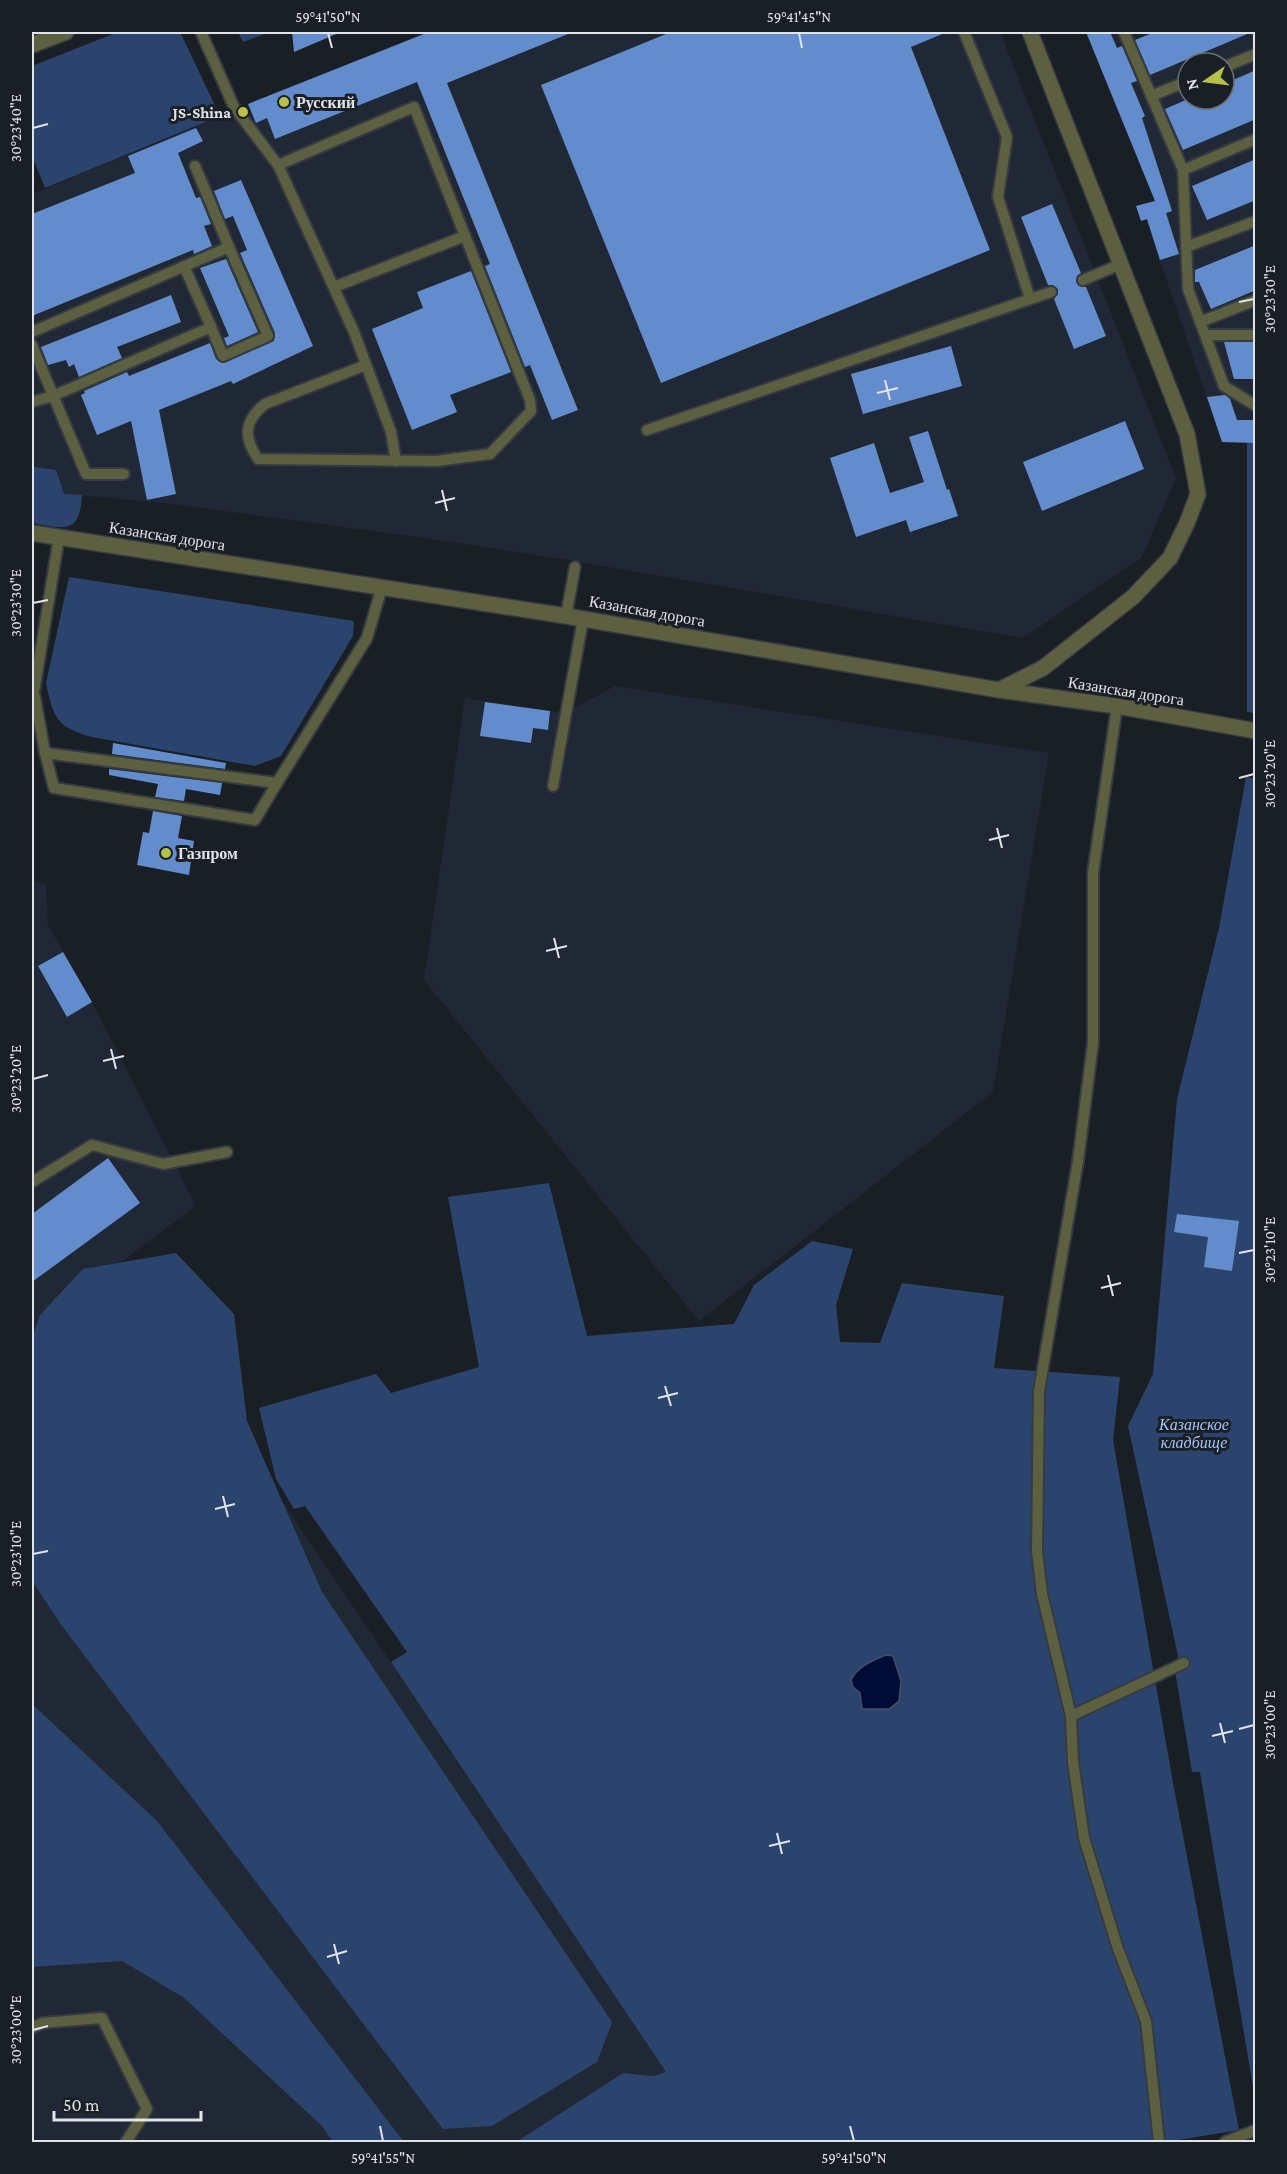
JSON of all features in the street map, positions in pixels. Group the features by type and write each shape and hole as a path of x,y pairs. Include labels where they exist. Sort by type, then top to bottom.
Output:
{"street":[{"path":"32,45 66,32"},
{"path":"999,690 1043,668 1133,597 1170,558 1198,495 1187,434 1030,32"},
{"name":"Казанская дорога","path":"32,533 566,616 999,690 1117,706 1256,731"}],"lane":[{"path":"201,32 234,107 278,165 334,287 392,432 396,461"},
{"path":"964,32 1007,137 998,197 1030,299"},
{"path":"1124,32 1183,170 1188,288 1224,386 1256,406"},
{"path":"1236,62 1256,54"},
{"path":"1151,96 1176,86"},
{"path":"278,165 414,107 530,400 531,411 490,454 436,461 258,459 249,446 248,428 252,415 265,404 366,364"},
{"path":"1183,170 1256,139"},
{"path":"184,266 223,356 268,336 195,166"},
{"path":"1186,247 1256,221"},
{"path":"334,287 465,236"},
{"path":"32,332 230,247"},
{"path":"1083,280 1120,264"},
{"path":"647,430 1051,292"},
{"path":"1200,322 1254,301 1256,313"},
{"path":"32,402 52,396 211,327"},
{"path":"1206,335 1256,335"},
{"path":"32,345 86,474 124,474"},
{"path":"59,537 34,692 54,788 255,820 367,638 382,587"},
{"path":"566,616 575,567"},
{"path":"554,786 583,619"},
{"path":"1117,706 1093,873 1093,1043 1078,1161 1039,1391 1036,1551 1042,1594 1071,1716 1073,1762 1084,1838 1118,1949 1146,2021 1159,2142"},
{"path":"45,753 277,783"},
{"path":"32,1182 92,1145 163,1164 227,1152"},
{"path":"1071,1716 1184,1663"},
{"path":"32,2028 42,2023 102,2018 147,2109 126,2142"},
{"path":"1225,2142 1256,2130"}],"shaded area":[{"path":"426,32 1000,32 1176,478 1142,557 1023,638 432,539 164,503 64,494 32,470 32,194"},
{"path":"1086,32 1255,32 1255,443 1222,442 1146,220 1141,221 1136,206 1155,200"},
{"path":"615,686 1049,753 993,1092 699,1321 424,980 465,698 566,713"},
{"path":"32,880 46,885 48,925 92,1002 196,1206 121,1262 667,2072 654,2076 623,2073 516,2142 32,2142"},
{"path":"886,1655 893,1656 901,1681 899,1701 889,1709 862,1709 860,1693 853,1687 851,1680 861,1668"}],"green space":[{"path":"118,32 180,32 220,116 45,188 32,156 32,66"},
{"path":"238,32 267,32 267,33 243,42"},
{"path":"1247,443 1256,443 1255,713 1247,712"},
{"path":"34,467 56,470 64,494 82,495 81,508 73,523 61,527 32,523 32,470"},
{"path":"69,577 354,621 353,636 281,756 255,766 92,737 71,730 64,725 54,713 46,683"},
{"name":"Казанское кладбище","path":"1246,777 1256,779 1255,2099 1200,1772 1192,1772 1175,1671 1178,1656 1128,1426 1153,1374 1177,1099 1219,928"},
{"path":"549,1183 587,1336 734,1324 754,1285 812,1241 853,1249 836,1305 840,1342 880,1343 902,1283 1004,1296 994,1368 1120,1377 1113,1440 1173,1783 1239,2130 1166,2142 516,2142 623,2073 654,2076 666,2072 391,1662 407,1652 305,1506 294,1509 276,1479 259,1408 376,1374 391,1393 479,1367 448,1197"},
{"path":"176,1253 234,1314 247,1421 322,1592 612,2022 597,2062 492,2126 443,2129 62,1626 32,1581 32,1338 40,1315 83,1269"},
{"path":"32,1704 157,1821 404,2142 333,2142 322,2126 183,1997 122,1961 32,1967"}],"building":[{"path":"292,32 341,32 294,52"},
{"path":"429,32 573,32 447,83 578,410 552,420 530,365 525,367 485,266 490,264 417,82 275,139 267,118 256,123 248,104"},
{"path":"671,32 947,32 911,47 990,250 661,383 541,85"},
{"path":"1086,32 1110,32 1117,48 1122,46 1137,81 1131,83 1145,116 1142,118 1172,211 1166,213 1179,254 1160,260 1147,219 1141,221 1136,206 1155,201"},
{"path":"1155,32 1252,32 1207,51 1176,51 1176,64 1150,75 1135,40"},
{"path":"1256,70 1256,119 1183,150 1165,109 1176,104 1176,111 1236,111 1236,79"},
{"path":"196,128 203,141 178,153 196,198 200,197 211,224 204,226 212,246 194,254 193,250 32,316 32,214 135,173 128,156"},
{"path":"1256,159 1256,200 1207,220 1192,186"},
{"path":"241,180 313,346 233,384 231,381 159,410 176,494 147,500 131,421 97,435 81,395 85,393 84,391 127,372 129,376 210,343 216,359 223,363 274,341 275,333 240,253 247,250 233,216 225,219 214,191"},
{"path":"1052,204 1081,273 1077,276 1076,282 1079,286 1086,287 1106,336 1074,349 1054,299 1058,294 1058,289 1053,285 1048,285 1021,217"},
{"path":"1256,245 1256,290 1211,309 1199,282 1195,282 1195,270"},
{"path":"226,259 258,332 227,346 224,338 229,336 200,268"},
{"path":"471,271 511,372 450,395 457,412 412,430 372,329 423,308 417,292"},
{"path":"171,295 181,322 117,347 122,358 79,377 74,364 69,367 66,360 48,365 41,347"},
{"path":"1224,342 1256,342 1256,379 1234,379"},
{"path":"951,346 962,386 863,414 851,374"},
{"path":"1225,395 1230,399 1237,420 1256,420 1256,443 1222,442 1207,397"},
{"path":"1125,421 1144,469 1042,511 1023,462"},
{"path":"928,431 958,516 910,532 906,520 856,537 830,458 874,443 890,493 924,482 909,437"},
{"path":"485,702 550,711 548,730 533,728 531,743 480,736"},
{"path":"113,743 226,763 225,769 112,754"},
{"path":"109,769 222,783 220,795 186,789 184,801 155,797 158,784 109,775"},
{"name":"Газпром","path":"153,811 182,816 178,838 194,841 189,875 137,865 143,832 149,833"},
{"path":"63,952 92,1002 67,1017 38,966"},
{"path":"108,1158 140,1203 32,1282 32,1214"},
{"path":"1177,1214 1239,1221 1232,1271 1204,1267 1208,1237 1174,1232"}],"place":[{"name":"Русский","path":"284,102"},
{"name":"JS-Shina","path":"243,112"},
{"name":"Газпром","path":"166,853"}]}
